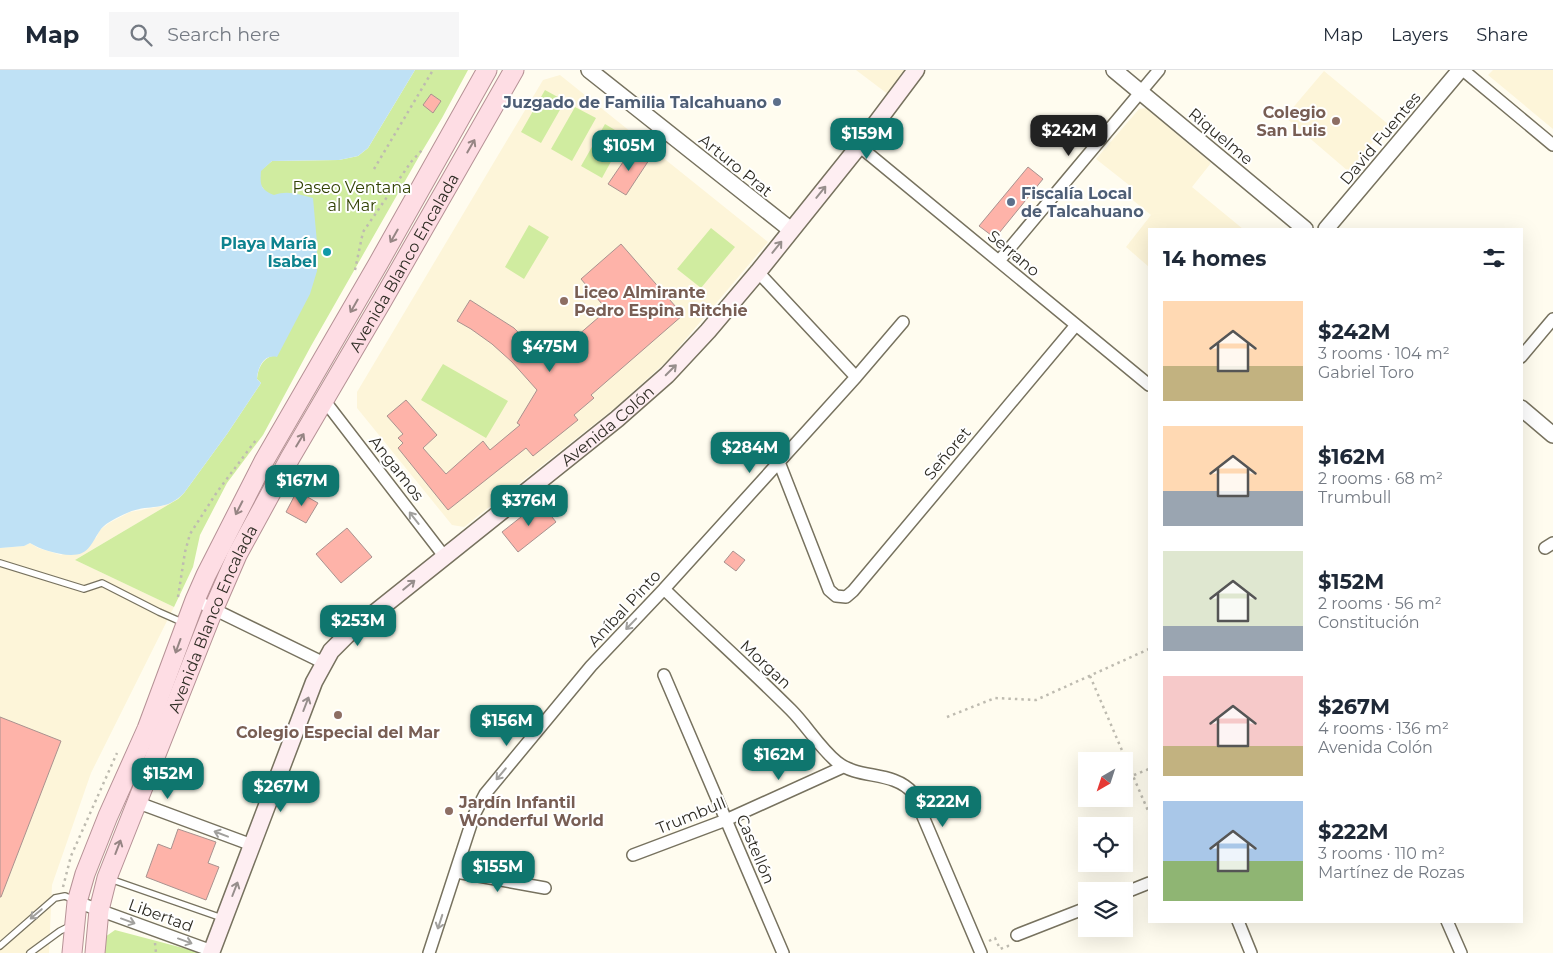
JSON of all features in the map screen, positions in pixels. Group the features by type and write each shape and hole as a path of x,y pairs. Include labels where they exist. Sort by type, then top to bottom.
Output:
{"main road":[{"name":"Avenida Blanco Encalada","path":"72,953 77,902 83,881 95,847 150,720 195,600 264,461 383,256 487,70"},
{"name":"Avenida Blanco Encalada","path":"95,953 99,910 107,878 225,580 249,533 324,400 514,70"},
{"name":"Avenida Colón","path":"212,952 314,682 332,652 347,635 643,397 688,354 758,272 859,146 916,70"}],"street":[{"name":"Arturo Prat","path":"589,70 791,230"},
{"name":"Riquelme","path":"1114,70 1304,228"},
{"path":"999,261 1159,70"},
{"path":"1462,70 1553,145"},
{"name":"David Fuentes","path":"1327,228 1462,70"},
{"name":"Serrano","path":"859,146 1148,384"},
{"path":"758,272 856,377"},
{"path":"1523,355 1553,319"},
{"name":"Aníbal Pinto","path":"429,953 476,808 485,794 580,679 856,377 903,322"},
{"name":"Señoret","path":"779,462 829,590 832,594 841,598 850,595 1076,325"},
{"name":"Angamos","path":"324,400 444,556"},
{"path":"1523,410 1553,435"},
{"name":"Morgan","path":"664,589 796,715 831,757 843,767"},
{"path":"195,600 324,663"},
{"name":"Castellón","path":"664,675 783,953"},
{"path":"843,767 896,780 913,792 981,953"},
{"name":"Trumbull","path":"633,856 726,820 843,767"},
{"path":"136,802 252,845"},
{"path":"456,872 545,888"},
{"path":"1133,889 1148,883"},
{"name":"Libertad","path":"77,902 212,952"},
{"path":"74,923 99,910"},
{"path":"1017,935 1078,911"},
{"path":"1239,923 1251,953"},
{"path":"1448,923 1461,953"}],"lane":[{"path":"0,563 84,589 102,583 186,624"},
{"path":"107,878 224,919"},
{"path":"0,946 55,898 66,896 77,902"},
{"path":"30,953 74,923"}],"path":[{"path":"374,169 433,70"},
{"path":"947,717 995,698 1036,700 1148,649"},
{"path":"1090,676 1123,752"},
{"path":"1148,769 1133,775 1148,811"},
{"path":"992,949 989,941 995,938 1000,949 1008,946 1005,940"}],"shaded area":[{"path":"856,70 908,70 889,95"},
{"path":"1493,70 1553,70 1553,129 1488,75"},
{"name":"Colegio San Luis","path":"1324,71 1388,124 1348,171 1285,117"},
{"name":"Liceo Almirante Pedro Espina Ritchie","path":"560,75 768,242 668,360 616,407 464,527 452,525 357,408 357,392 543,80"},
{"path":"1146,108 1211,163 1192,187 1242,228 1148,228 1148,266 1126,247 1151,215 1123,192 1129,185 1096,159 1139,109"},
{"path":"178,499 75,560 174,607 91,773 52,885 49,953 0,953 0,548 24,546 30,543 38,548 61,555 96,538 100,530 109,523 130,512 163,506"}],"green space":[{"name":"Paseo Ventana al Mar","path":"415,70 468,70 311,346 263,435 227,483 200,535 193,567 174,607 75,560 178,499 184,493 261,383 257,379 261,365 272,356 308,296 265,191 260,184 260,171 272,161 339,160 358,156 368,148"},
{"path":"545,90 565,101 541,143 521,132"},
{"path":"575,107 596,118 572,161 551,149"},
{"path":"605,124 625,136 602,178 581,166"},
{"path":"529,225 549,237 524,279 505,267"},
{"path":"711,228 735,247 701,288 677,269"},
{"path":"443,364 508,401 486,438 421,400"},
{"path":"115,930 202,953 104,953 105,937"}],"water":[{"path":"0,70 415,70 368,148 358,156 339,160 272,161 261,171 262,186 269,193 274,195 293,193 313,198 317,243 317,271 310,294 277,357 268,358 260,366 257,379 261,383 184,493 170,503 135,510 106,524 88,549 76,555 55,553 30,543 24,546 0,548"}],"building":[{"path":"431,94 441,101 433,113 423,105"},
{"path":"632,149 649,160 626,195 608,184"},
{"name":"Fiscalía Local de Talcahuano","path":"1028,167 1043,179 995,238 979,226"},
{"path":"621,244 683,315 591,395 594,398 574,415 578,420 533,456 526,448 448,510 398,448 403,443 398,438 403,434 387,416 406,400 437,435 423,448 446,474 483,441 490,450 520,425 517,423 537,390 512,362 492,344 457,321 470,300 514,328 547,362 607,310 581,279"},
{"path":"297,491 318,503 306,523 286,512"},
{"path":"540,502 556,522 518,552 502,532"},
{"path":"347,528 372,557 341,583 316,554"},
{"path":"733,551 745,560 736,571 724,562"},
{"path":"0,717 61,741 1,897 0,897"},
{"path":"178,829 216,842 208,863 219,867 206,900 146,877 158,844 171,849"}],"place":[{"name":"Juzgado de Familia Talcahuano","path":"777,102"},
{"name":"Colegio San Luis","path":"1336,121"},
{"name":"Fiscalía Local de Talcahuano","path":"1011,202"},
{"name":"Playa María Isabel","path":"327,252"},
{"name":"Liceo Almirante Pedro Espina Ritchie","path":"564,301"},
{"name":"Colegio Especial del Mar","path":"338,715"},
{"name":"Jardín Infantil Wonderful World","path":"449,811"}]}
